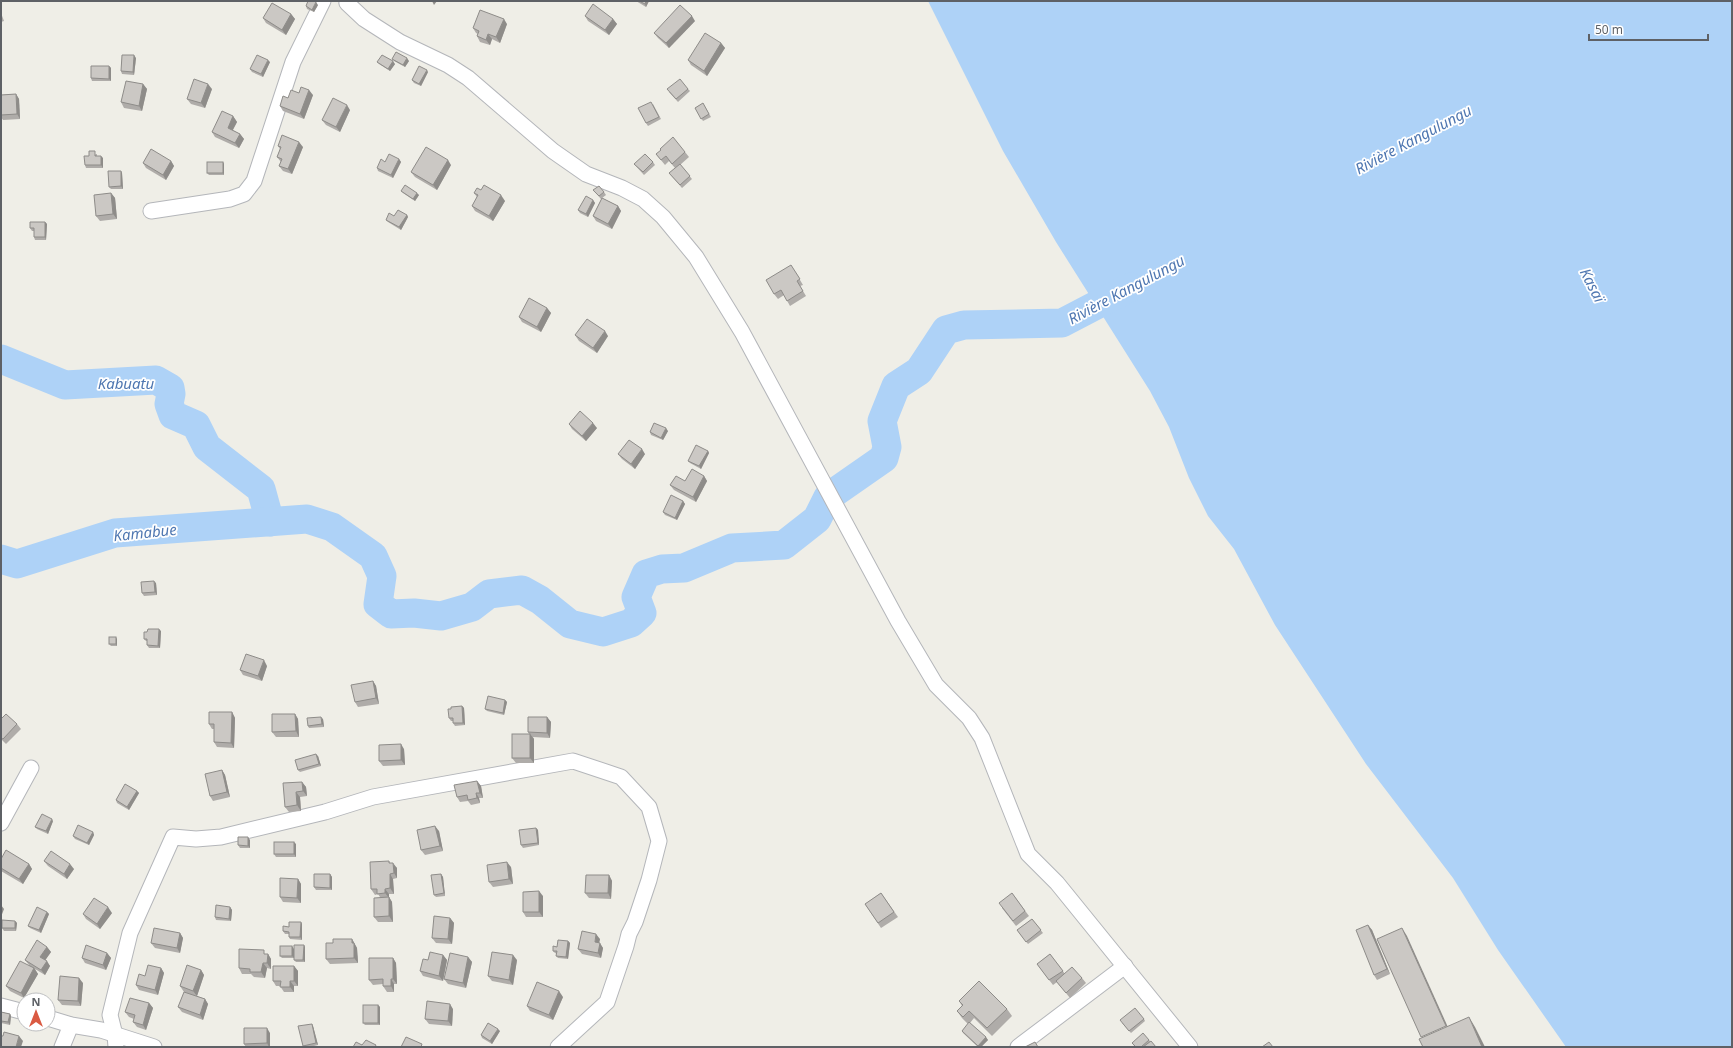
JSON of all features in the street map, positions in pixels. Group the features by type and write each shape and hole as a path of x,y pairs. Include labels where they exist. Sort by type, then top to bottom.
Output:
{"street":[{"path":"151,211 230,199 241,196 249,190 254,181 262,158 292,62 323,1"},
{"path":"348,1 347,4 370,23 400,42 448,65 468,78 559,155 586,174 622,188 643,200 662,217 696,257 742,332 898,621 936,685 969,718 982,738 1028,854 1057,883 1093,930 1190,1047"},
{"path":"116,1041 110,1015 130,933 173,837 196,839 221,838 325,812 373,796 573,761 621,777 649,807 659,842 635,922 629,934 607,1002 558,1047"},
{"path":"1,823 31,768"},
{"path":"1018,1047 1124,966"},
{"path":"1,1006 16,1010"},
{"path":"56,1020 71,1025 102,1030 116,1041 154,1047"},
{"path":"62,1047 71,1025"}],"water":[{"name":"Kasaï","path":"928,1 1732,1 1732,1047 1566,1047 1498,950 1453,878 1366,764 1275,625 1234,549 1208,516 1189,478 1169,427 1150,391 1056,242 1003,151"}],"building":[{"path":"308,1 316,2 312,10 306,6"},
{"path":"639,1 646,1 645,4"},
{"path":"272,3 291,14 282,30 263,18"},
{"path":"593,4 613,19 605,30 585,16"},
{"path":"680,5 692,16 666,43 654,33"},
{"path":"480,10 504,19 496,37 488,34 486,40 477,36 479,31 473,28"},
{"path":"705,33 721,43 704,71 688,60"},
{"path":"396,52 407,58 403,65 392,59"},
{"path":"122,55 134,55 133,72 121,71"},
{"path":"257,55 268,60 261,74 250,69"},
{"path":"382,55 393,61 388,69 377,62"},
{"path":"91,66 109,66 109,79 91,78"},
{"path":"419,66 427,70 419,84 412,80"},
{"path":"194,79 208,84 201,103 187,99"},
{"path":"680,79 688,89 676,99 667,89"},
{"path":"126,81 143,84 139,106 121,102"},
{"path":"301,87 309,90 300,114 280,106 283,96 288,98 291,90 299,93"},
{"path":"16,94 17,114 1,115 1,95"},
{"path":"333,98 347,105 336,127 322,120"},
{"path":"651,102 659,117 646,123 638,108"},
{"path":"703,103 709,114 701,119 695,108"},
{"path":"222,111 233,116 228,128 240,134 235,143 212,132"},
{"path":"282,135 299,142 288,169 279,166 282,159 277,157 281,147 278,146"},
{"path":"673,137 685,152 672,164 666,156 661,160 656,154"},
{"path":"426,147 448,160 433,185 411,172"},
{"path":"151,149 171,161 163,175 143,163"},
{"path":"89,151 95,151 95,156 101,156 101,165 85,165 84,156 89,156"},
{"path":"389,154 399,159 391,175 377,168 381,159 385,162"},
{"path":"645,154 653,162 643,172 634,164"},
{"path":"207,162 223,162 223,173 207,173"},
{"path":"680,164 690,176 680,185 669,173"},
{"path":"108,171 121,171 121,186 109,187"},
{"path":"405,185 417,193 413,199 401,191"},
{"path":"484,185 501,195 489,216 472,206 478,195 474,193 477,188 481,190"},
{"path":"599,186 604,192 599,196 593,190"},
{"path":"111,193 113,214 96,216 94,195"},
{"path":"586,196 593,200 586,214 578,210"},
{"path":"602,198 618,206 608,224 593,216"},
{"path":"398,210 407,215 399,227 386,220 389,213 394,216"},
{"path":"30,222 45,222 45,237 34,237 34,228 30,228"},
{"path":"791,265 800,279 797,281 803,291 787,301 781,290 774,294 766,280"},
{"path":"529,298 547,308 537,327 519,317"},
{"path":"587,319 605,331 593,348 575,335"},
{"path":"580,411 593,423 582,436 569,424"},
{"path":"654,423 666,428 661,438 650,432"},
{"path":"629,440 642,449 631,464 618,454"},
{"path":"696,445 708,451 699,466 688,461"},
{"path":"692,469 704,476 693,497 670,485 676,476 685,481"},
{"path":"671,495 683,501 675,518 663,512"},
{"path":"154,581 155,592 142,593 141,582"},
{"path":"148,629 159,629 158,646 147,645 147,639 144,639 144,632 147,632"},
{"path":"109,637 116,637 116,644 109,644"},
{"path":"246,654 264,660 258,676 240,670"},
{"path":"373,681 376,698 355,702 351,685"},
{"path":"488,696 505,700 503,713 485,709"},
{"path":"462,706 463,723 453,723 453,718 449,718 448,709 451,709 451,707"},
{"path":"209,712 232,712 231,743 214,742 214,724 209,724"},
{"path":"6,714 17,724 3,739 1,738 1,719"},
{"path":"272,714 295,714 296,731 272,732"},
{"path":"321,717 322,724 308,726 307,718"},
{"path":"528,717 547,717 547,733 528,732"},
{"path":"512,734 530,734 530,758 512,758"},
{"path":"401,744 401,760 379,761 379,745"},
{"path":"316,754 319,764 298,770 295,760"},
{"path":"222,770 227,792 210,796 205,774"},
{"path":"477,781 480,793 476,793 477,798 468,800 467,795 457,797 454,785"},
{"path":"302,782 303,791 296,792 297,805 285,807 283,783"},
{"path":"125,784 137,791 127,807 116,800"},
{"path":"42,814 52,819 46,831 35,827"},
{"path":"78,825 93,832 87,843 73,836"},
{"path":"435,826 440,846 421,850 417,830"},
{"path":"536,828 538,843 521,845 519,830"},
{"path":"238,837 248,837 248,846 238,845"},
{"path":"274,842 294,842 294,854 274,854"},
{"path":"6,850 29,864 19,879 1,868 1,859"},
{"path":"51,851 70,864 64,874 44,861"},
{"path":"389,861 389,863 393,863 394,873 390,874 390,888 385,889 385,893 377,894 377,889 371,889 370,862"},
{"path":"507,862 509,879 489,882 487,865"},
{"path":"314,874 330,874 330,888 314,887"},
{"path":"441,874 444,893 434,895 431,875"},
{"path":"586,875 609,875 608,893 585,893"},
{"path":"280,878 298,879 297,898 280,897"},
{"path":"539,891 539,912 523,912 523,892"},
{"path":"881,893 894,912 878,923 865,904"},
{"path":"1012,893 1025,911 1013,921 999,903"},
{"path":"389,897 389,916 374,917 374,898"},
{"path":"94,898 108,907 97,924 83,914"},
{"path":"216,905 230,907 229,919 215,917"},
{"path":"37,907 47,912 39,930 28,926"},
{"path":"434,916 450,918 448,939 432,938"},
{"path":"1032,919 1041,930 1026,942 1017,930"},
{"path":"2,920 15,921 15,928 2,928"},
{"path":"289,922 301,922 300,937 289,937 289,932 283,931 283,926 289,927"},
{"path":"1368,925 1387,969 1374,975 1356,930"},
{"path":"154,928 180,933 177,948 151,943"},
{"path":"1402,928 1446,1026 1421,1037 1377,939"},
{"path":"582,931 596,934 595,942 600,943 598,953 578,949"},
{"path":"333,939 352,939 352,943 354,943 354,958 326,959 326,943 333,943"},
{"path":"37,940 47,947 40,957 47,961 41,970 25,960"},
{"path":"558,940 568,941 566,957 556,956 557,951 553,951 553,946 557,947"},
{"path":"86,945 107,953 103,965 82,958"},
{"path":"294,945 304,945 303,960 294,960"},
{"path":"280,946 292,946 292,956 280,956"},
{"path":"239,949 264,950 264,954 268,954 267,963 263,963 261,972 250,972 250,969 239,968"},
{"path":"430,952 443,955 439,976 420,971 423,959 428,960"},
{"path":"492,952 513,955 509,980 488,976"},
{"path":"450,953 468,957 463,983 444,979"},
{"path":"1050,954 1063,971 1049,980 1037,964"},
{"path":"369,958 393,958 393,979 391,979 391,986 383,986 383,979 369,980"},
{"path":"20,961 34,968 22,992 6,986"},
{"path":"148,965 161,968 155,990 136,985 139,974 145,976"},
{"path":"187,965 201,970 193,991 180,986"},
{"path":"273,966 294,966 294,981 290,981 290,987 280,987 281,981 273,981"},
{"path":"1072,967 1082,978 1066,993 1056,981"},
{"path":"60,976 79,978 78,1001 58,1000"},
{"path":"979,981 1007,1009 987,1028 969,1011 963,1017 957,1011 963,1005 959,1001"},
{"path":"537,982 559,991 549,1015 527,1006"},
{"path":"184,992 205,999 200,1015 178,1007"},
{"path":"130,998 149,1003 143,1025 133,1022 135,1015 125,1012"},
{"path":"427,1001 450,1004 448,1021 425,1019"},
{"path":"363,1005 378,1005 378,1023 363,1023"},
{"path":"1135,1008 1144,1019 1129,1031 1120,1020"},
{"path":"1,1012 10,1014 8,1022 1,1021"},
{"path":"1469,1017 1482,1047 1423,1047 1419,1039"},
{"path":"969,1022 986,1037 978,1046 962,1031"},
{"path":"488,1023 498,1029 490,1041 481,1035"},
{"path":"312,1024 316,1043 303,1046 298,1026"},
{"path":"244,1028 267,1028 267,1043 244,1044"},
{"path":"4,1032 19,1036 16,1047 1,1047 1,1036 3,1036"},
{"path":"1143,1033 1149,1040 1141,1047 1136,1047 1132,1043"},
{"path":"406,1037 422,1044 421,1047 401,1047"},
{"path":"366,1040 376,1045 375,1047 353,1047 356,1042 362,1045"},
{"path":"1151,1041 1156,1047 1143,1047"},
{"path":"1035,1042 1038,1047 1025,1047"},
{"path":"1269,1042 1273,1047 1262,1047"}],"waterway":[{"name":"Rivière Kangulungu","path":"1,559 17,564 115,533 307,519 332,527 373,556 382,576 378,604 391,614 414,613 441,616 472,607 489,594 522,590 540,600 570,624 603,632 631,623 642,613 636,597 646,574 662,569 684,568 732,548 784,545 817,519 828,497 884,458 887,447 882,421 896,386 919,371 946,330 964,325 1062,323 1131,287"},
{"name":"Kabuatu","path":"1,359 65,385 156,380 170,388 171,394 169,404 173,415 196,425 207,447 261,489 270,522"}],"water label":[{"name":"Kamabue","path":"145,532"}]}
